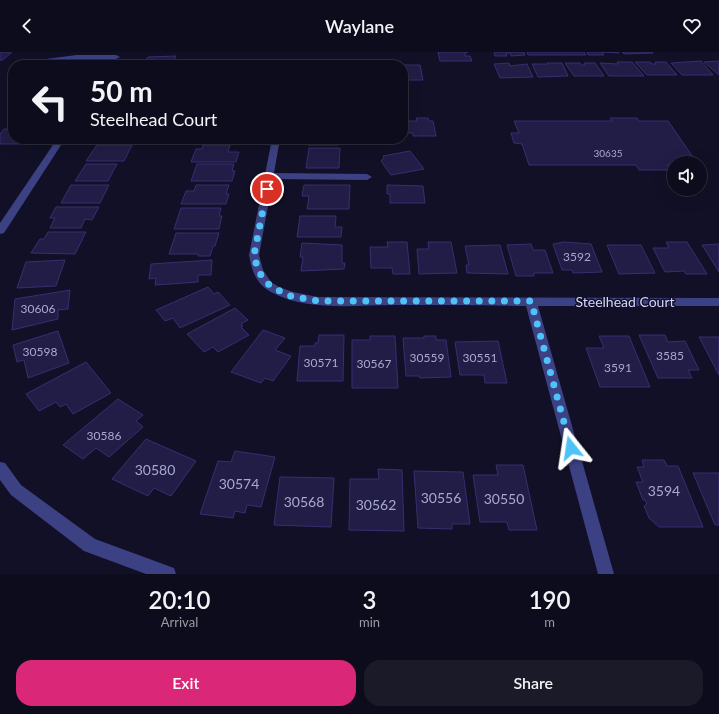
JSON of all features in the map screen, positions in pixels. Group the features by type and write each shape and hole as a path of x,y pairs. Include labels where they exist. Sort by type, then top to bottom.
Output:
{"street":[{"path":"54,60 117,54"},
{"path":"0,231 3,221 57,144"},
{"name":"Steelhead Court","path":"275,144 254,255 258,271 270,286 290,296 318,301 719,302"},
{"path":"270,176 367,177"},
{"path":"531,301 606,574"},
{"path":"0,468 16,490 90,545 168,574"}],"building":[{"path":"0,52 12,52 3,60 0,60"},
{"path":"438,52 468,52 465,53 465,56 470,56 472,61 440,61"},
{"path":"494,52 524,52 525,55 511,56 510,53 506,53 507,56 495,56"},
{"path":"527,52 584,52 586,55 528,55"},
{"path":"587,52 606,52 602,53 604,55 588,55"},
{"path":"622,52 652,52 653,53 624,54"},
{"path":"176,56 174,60 146,60 148,57"},
{"path":"701,61 713,75 682,75 671,63"},
{"path":"719,61 719,75 704,62"},
{"path":"617,62 632,62 644,76 609,76 600,63 618,64"},
{"path":"635,62 650,62 652,64 656,64 655,62 666,62 677,75 647,75"},
{"path":"509,63 510,66 527,64 533,77 500,78 494,64"},
{"path":"547,63 562,63 568,76 538,77 532,64 548,64"},
{"path":"565,63 580,63 581,65 585,65 584,63 595,63 604,76 574,76"},
{"path":"408,65 420,65 423,80 408,80"},
{"path":"416,118 428,118 429,121 433,121 436,136 413,136 413,133 408,133 408,121 417,121"},
{"path":"610,118 637,118 639,121 668,121 692,156 667,156 667,170 639,170 636,165 529,165 522,144 514,143 511,133 519,133 514,121 612,121"},
{"path":"4,129 8,129 8,144 0,144 0,134"},
{"path":"308,144 338,144 338,145"},
{"path":"97,145 132,145 124,161 86,161"},
{"path":"203,145 230,145 228,152 239,152 236,162 191,162 196,149 202,149"},
{"path":"309,148 340,148 339,168 306,168"},
{"path":"410,151 424,169 391,175 381,161 384,158 383,156"},
{"path":"86,164 117,164 108,181 75,181"},
{"path":"197,164 234,164 232,171 235,171 232,181 191,181"},
{"path":"71,185 109,185 100,203 61,203"},
{"path":"196,185 229,185 226,194 229,194 226,204 181,204 186,191 194,191"},
{"path":"304,185 350,185 349,209 307,209 309,196 302,196"},
{"path":"387,185 423,186 425,203 390,203 390,194 387,194"},
{"path":"56,207 99,207 92,220 85,219 81,228 50,228 55,218 50,218"},
{"path":"181,208 221,208 219,216 222,216 219,229 174,229"},
{"path":"300,216 336,216 335,227 342,227 341,237 297,237"},
{"path":"48,232 86,232 75,254 31,253 40,239 44,239"},
{"path":"176,233 219,233 210,256 198,256 198,254 169,254"},
{"path":"387,242 407,242 410,274 393,274 392,268 371,268 370,247 388,247"},
{"path":"428,242 451,242 457,273 419,274 417,249 429,249"},
{"path":"564,242 591,244 602,272 573,273 572,270 562,270 553,244"},
{"path":"666,242 687,242 707,274 686,274 684,271 665,272 653,248 669,248"},
{"path":"302,243 342,245 342,263 345,263 344,269 301,271 303,257 300,257"},
{"path":"531,244 533,250 545,250 553,273 534,273 534,276 516,276 507,245"},
{"path":"719,244 719,272 702,245"},
{"path":"500,245 508,274 467,273 466,265 469,265 465,246"},
{"path":"607,245 641,245 655,273 619,274"},
{"path":"65,260 56,286 17,288 26,262"},
{"path":"212,260 211,275 198,275 198,282 155,285 156,278 149,279 151,264"},
{"path":"208,287 214,294 218,292 230,305 180,328 173,318 165,321 156,310"},
{"path":"70,290 68,309 58,310 58,319 12,330 15,299"},
{"path":"235,308 248,320 241,324 243,326 241,327 249,335 218,352 213,347 204,352 187,334"},
{"path":"263,330 285,338 275,350 291,356 273,381 265,378 261,383 231,372"},
{"path":"58,331 69,363 28,378 24,360 17,362 13,345"},
{"path":"319,335 344,335 343,381 297,381 300,346 315,346 315,343 318,343"},
{"path":"639,335 665,335 668,342 685,341 699,370 688,370 692,378 658,378"},
{"path":"370,336 395,336 398,388 352,388 352,340 370,340"},
{"path":"424,336 436,336 436,340 446,340 451,377 420,378 419,376 406,376 403,338 424,338"},
{"path":"599,336 629,336 650,387 600,387 586,348 604,348"},
{"path":"699,337 719,337 719,375"},
{"path":"498,341 507,383 485,383 484,375 460,375 455,342"},
{"path":"86,362 111,393 73,414 66,404 60,407 56,402 39,411 26,394"},
{"path":"118,399 143,415 136,421 143,427 109,457 96,448 83,459 63,445"},
{"path":"146,439 196,461 171,496 154,488 148,496 112,479"},
{"path":"235,451 275,457 261,507 247,505 245,513 235,511 233,518 200,514 218,461 231,462"},
{"path":"642,460 664,460 667,466 678,466 703,527 659,527 649,518 644,506 647,504 645,500 643,500 636,482 643,482 637,467 644,467"},
{"path":"496,465 523,465 537,530 509,530 507,522 480,522 473,475 498,475"},
{"path":"378,469 402,470 404,531 349,530 350,479 379,479"},
{"path":"414,471 463,472 470,524 452,524 452,529 418,528"},
{"path":"693,473 719,473 719,525 715,525"},
{"path":"280,477 334,478 331,527 274,525"}],"route":[{"path":"267,189 254,255 258,271 270,286 290,296 318,301 531,301 571,448"}]}
